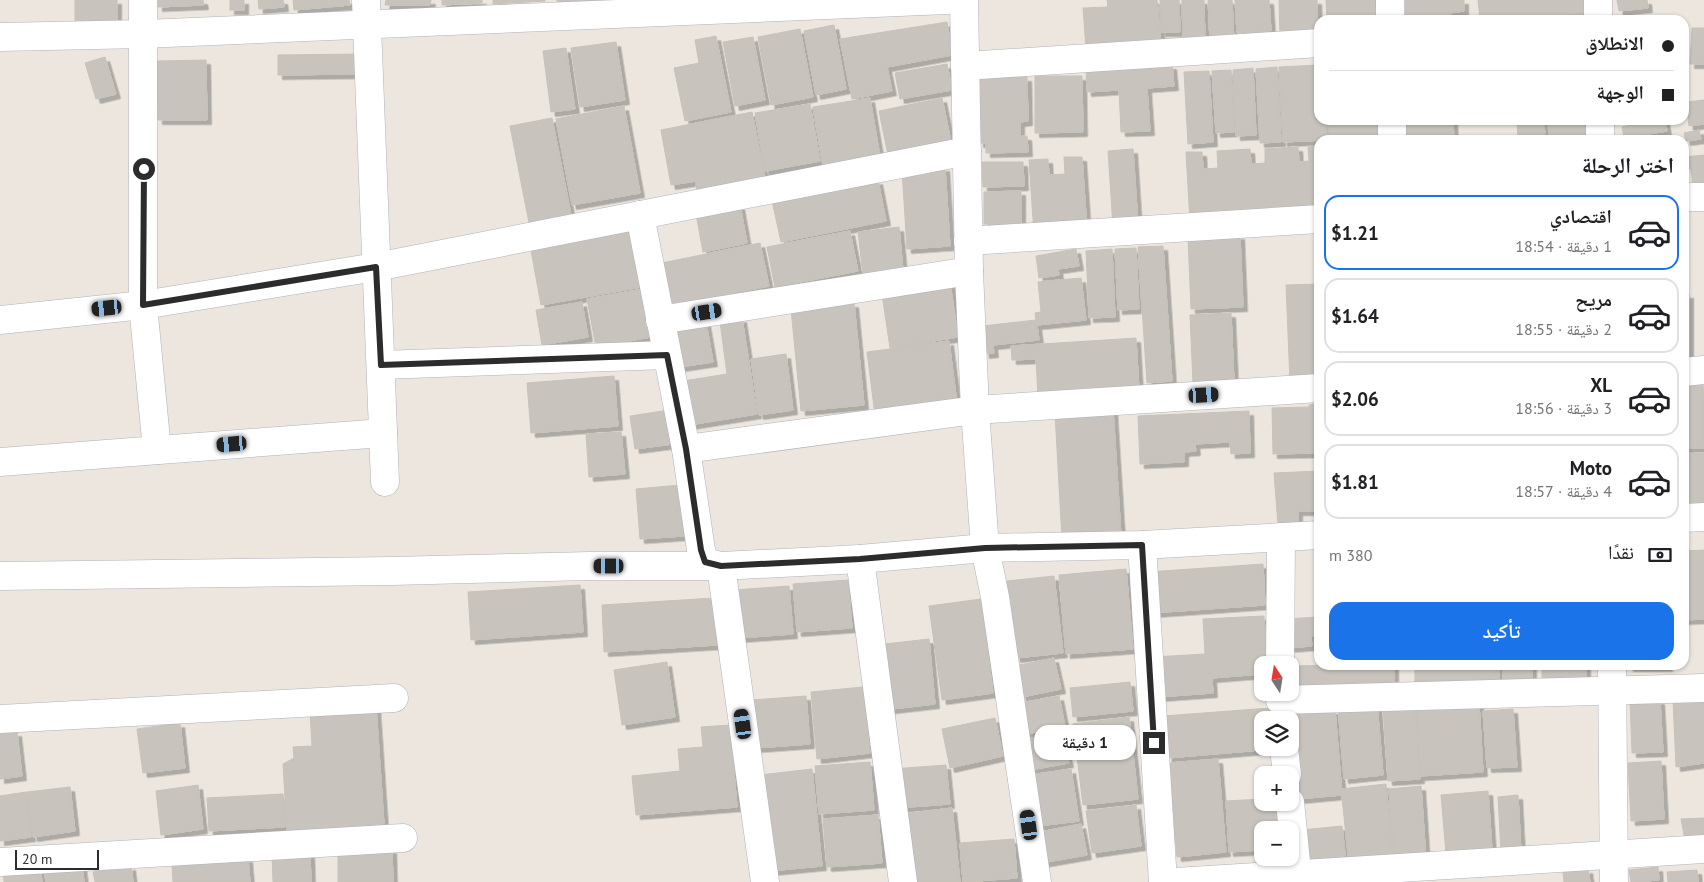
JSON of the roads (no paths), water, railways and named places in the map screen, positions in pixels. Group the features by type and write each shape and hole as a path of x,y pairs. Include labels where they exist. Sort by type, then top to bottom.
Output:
{"street":[{"path":"144,0 143,305 157,450"},
{"path":"0,37 144,34 366,12 947,0"},
{"path":"964,0 969,271 975,410 985,548 995,597 1037,882"},
{"path":"1390,0 1390,15"},
{"path":"1598,0 1598,15"},
{"path":"366,12 385,482"},
{"path":"965,66 1314,43"},
{"path":"0,320 143,305 376,267 967,151"},
{"path":"1689,197 1704,197"},
{"path":"640,215 686,449 701,550 705,562 721,566"},
{"path":"968,241 1314,219"},
{"path":"660,320 969,271"},
{"path":"381,365 667,355"},
{"path":"1689,372 1704,370"},
{"path":"686,449 975,410 1314,388"},
{"path":"0,462 383,433"},
{"path":"1689,518 1704,517"},
{"path":"0,576 392,571 590,566 721,566 860,559 985,548 1142,545 1314,535"},
{"path":"1280,656 1281,536"},
{"path":"1142,545 1163,882"},
{"path":"860,559 903,882"},
{"path":"721,566 765,882"},
{"path":"1612,670 1614,869"},
{"path":"1280,704 1704,688"},
{"path":"0,719 394,698"},
{"path":"1291,811 1298,878"},
{"path":"0,862 403,838"},
{"path":"1175,882 1614,869 1704,849"}]}
